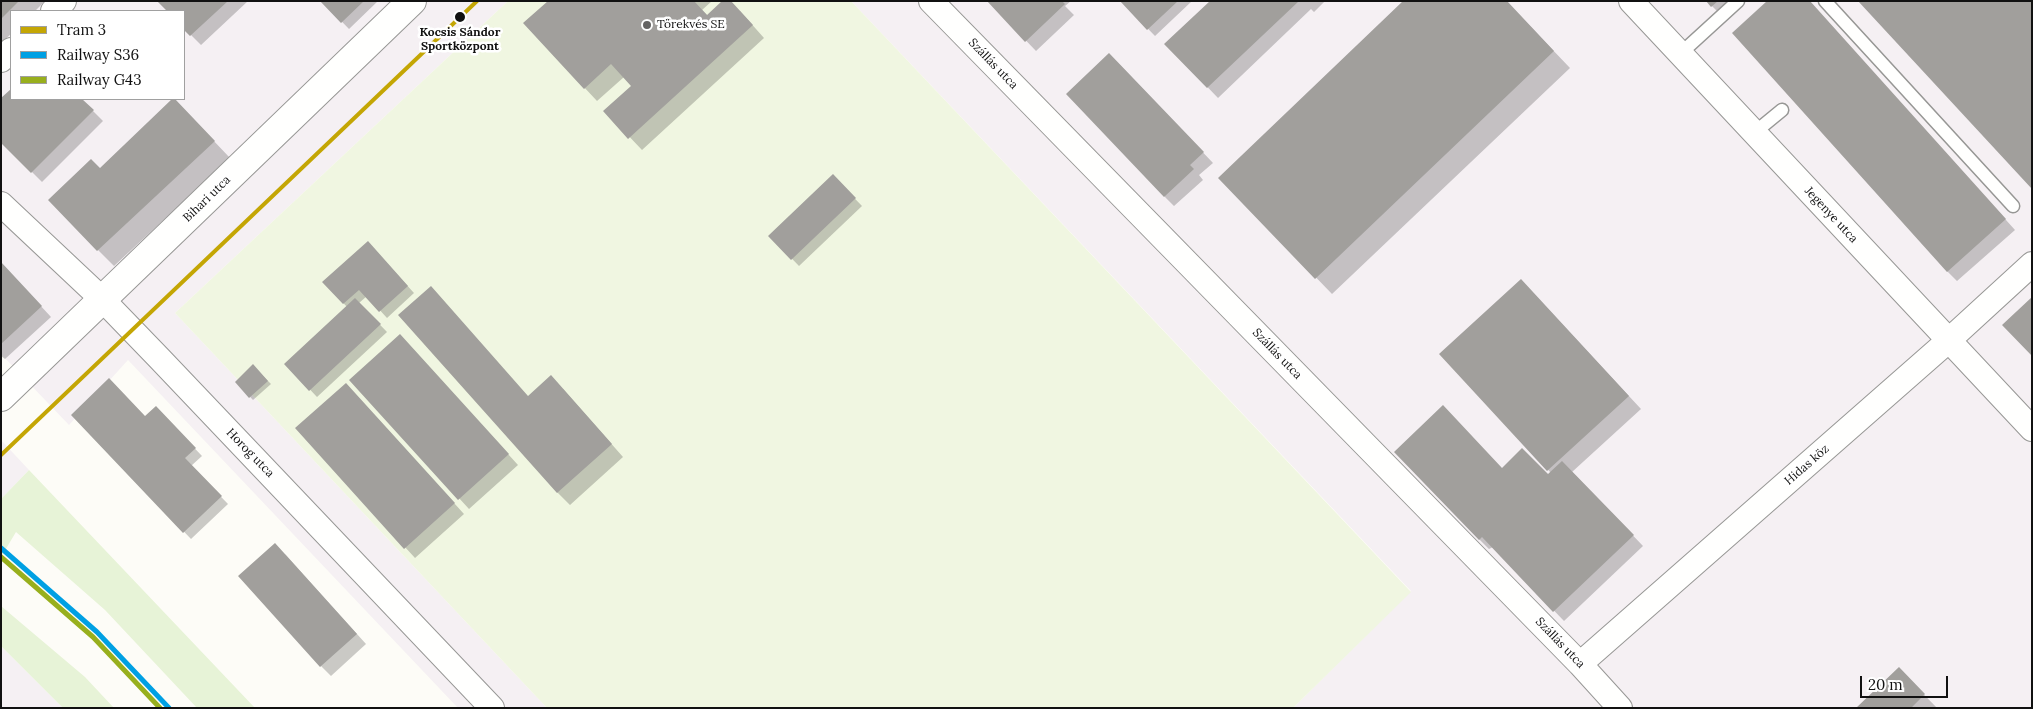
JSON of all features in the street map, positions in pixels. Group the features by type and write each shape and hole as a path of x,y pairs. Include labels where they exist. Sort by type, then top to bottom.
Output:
{"street":[{"path":"54,10 64,1"},
{"name":"Bihari utca","path":"1,397 412,1"},
{"name":"Szállás utca","path":"931,1 1580,664 1620,708"},
{"name":"Jegenye utca","path":"1631,1 2032,429"},
{"path":"1,60 10,51"},
{"name":"Horog utca","path":"1,204 102,300 492,708"},
{"name":"Hidas köz","path":"1580,664 2032,264"}],"lane":[{"path":"1680,54 1738,1"},
{"path":"1825,1 2014,206"},
{"path":"1754,133 1782,110"}],"shaded area":[{"path":"1,1 508,1 175,313 547,708 458,708 128,360 69,425 1,354"},
{"path":"851,1 2032,1 2032,708 1293,708 1411,591"},
{"path":"1,440 29,470 1,499"},
{"path":"1,646 63,708 1,708"}],"green space":[{"path":"508,1 851,1 1411,592 1293,708 547,708 175,313"},
{"path":"29,470 255,708 197,708 105,610 16,532 1,557 1,499"},
{"path":"1,606 85,677 114,708 63,708 1,646"}],"building":[{"path":"1,1 19,1 1,19"},
{"path":"157,1 228,1 190,36 185,31 185,10 166,10"},
{"path":"320,1 364,1 341,23"},
{"path":"548,1 694,1 707,15 722,1 731,1 753,25 628,139 603,111 631,86 611,64 584,89 523,23"},
{"path":"987,1 1062,1 1065,4 1025,42"},
{"path":"1120,1 1178,1 1147,30"},
{"path":"1210,1 1299,1 1207,88 1164,44"},
{"path":"1403,1 1507,1 1554,51 1315,279 1218,178"},
{"path":"1706,1 1718,1 1711,7"},
{"path":"1767,1 1810,1 2006,219 1947,272 1732,33"},
{"path":"1858,1 2032,1 2032,189"},
{"path":"1109,53 1204,152 1190,165 1194,169 1164,197 1066,94"},
{"path":"10,90 10,100 83,100 94,110 31,173 1,143 1,98"},
{"path":"171,100 176,100 215,141 97,251 48,200 91,159 100,168"},
{"path":"833,174 856,198 791,260 768,236"},
{"path":"368,241 408,286 379,312 359,290 343,304 322,282"},
{"path":"1,262 42,306 1,344"},
{"path":"1521,279 1629,396 1547,471 1439,354"},
{"path":"431,286 528,396 551,375 612,444 557,493 398,315"},
{"path":"2032,297 2032,356 2002,325"},
{"path":"355,298 381,324 309,391 284,364"},
{"path":"400,334 509,454 458,500 349,380"},
{"path":"253,364 268,381 249,398 235,382"},
{"path":"109,378 145,416 156,406 196,448 185,458 222,496 183,533 71,415"},
{"path":"346,383 455,503 404,549 295,428"},
{"path":"1443,405 1502,468 1522,448 1548,474 1562,461 1634,535 1553,612 1482,537 1479,540 1394,452"},
{"path":"275,543 357,634 320,667 238,576"},
{"path":"1899,667 1925,694 1911,708 1856,708"}],"tram line":[{"name":"3","path":"1,455 477,1"}],"rail line":[{"name":"S36","path":"1,548 97,632 169,708"},
{"name":"G43","path":"1,557 93,637 160,708"}],"place":[{"name":"Kocsis Sándor Sportközpont","path":"460,17"},
{"name":"Törekvés SE","path":"647,25"}]}
